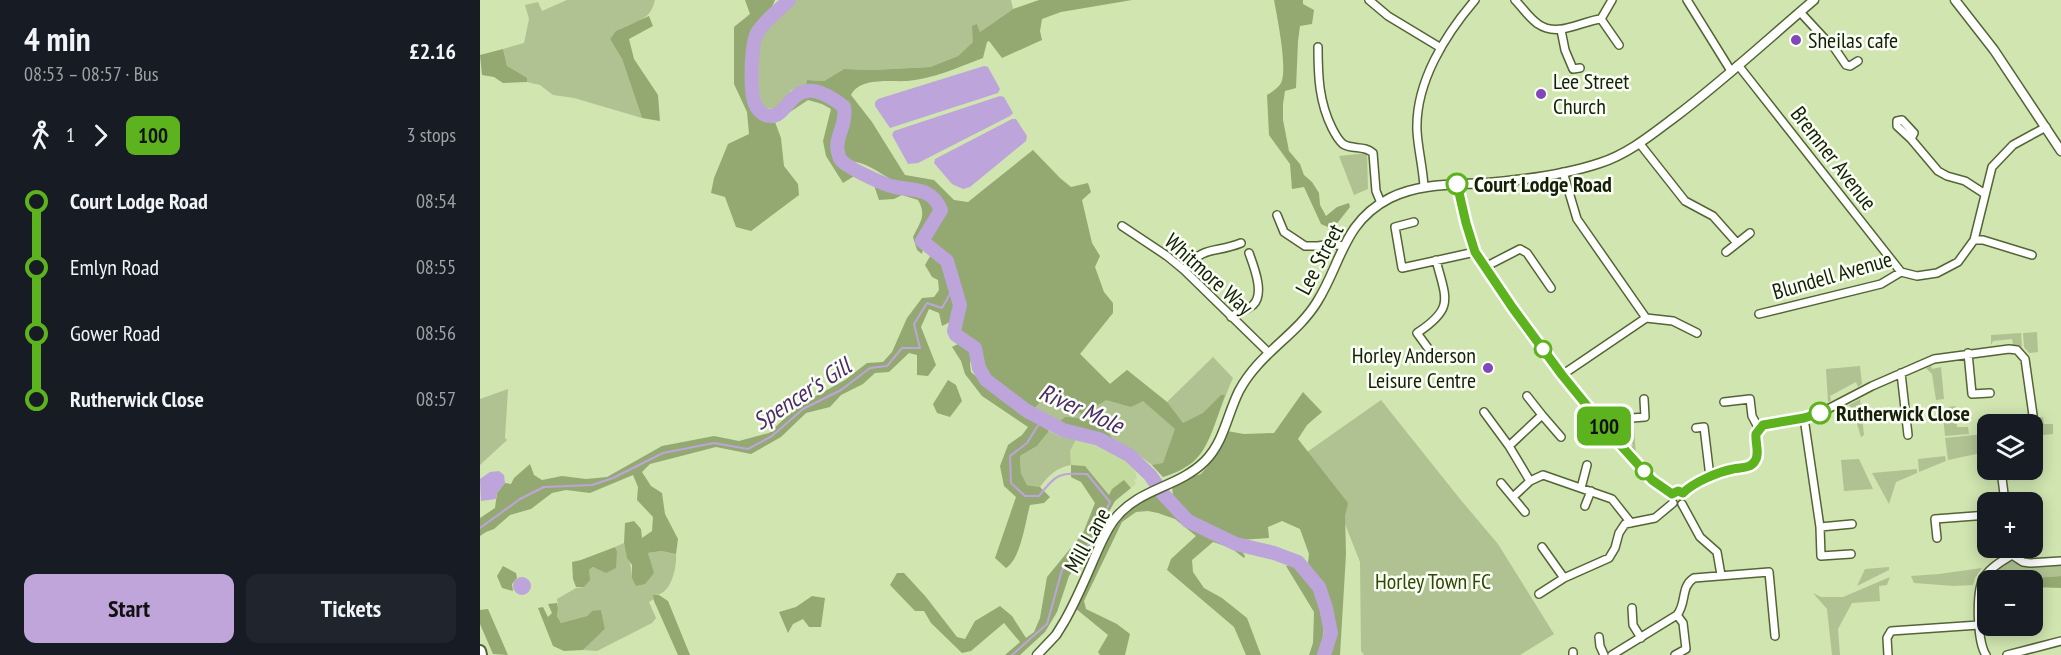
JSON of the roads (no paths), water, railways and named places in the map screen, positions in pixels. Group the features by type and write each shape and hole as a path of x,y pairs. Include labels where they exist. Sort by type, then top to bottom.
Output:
{"street":[{"path":"1369,0 1388,16 1441,48"},
{"path":"1424,186 1417,132 1417,117 1423,88 1441,48 1475,0"},
{"path":"1515,0 1539,25 1561,30 1601,19"},
{"path":"1601,19 1612,0"},
{"name":"Bremner Avenue","path":"1686,0 1735,68 1901,272"},
{"name":"Lee Street","path":"1194,471 1218,445 1238,393 1255,367 1268,352 1305,319 1324,290 1344,246 1368,211 1406,191 1424,186 1540,177 1600,163 1640,144 1702,97 1814,0"},
{"path":"1955,0 1994,50 2061,151"},
{"path":"1800,12 1830,43 1846,65 1850,66 1858,61"},
{"path":"1601,19 1619,45"},
{"path":"1561,30 1565,50 1574,70"},
{"path":"1318,47 1318,77 1322,104 1342,144 1369,149 1373,153 1376,191 1381,203"},
{"name":"Blundell Avenue","path":"1760,314 1881,284 1901,272 1917,276 1937,273 1958,262 1974,240 1992,167 2013,146 2046,127"},
{"path":"1911,139 1938,171 1965,181 1985,194"},
{"path":"1640,144 1685,201 1713,216 1737,243"},
{"path":"1563,172 1577,219 1646,318"},
{"path":"1457,184 1468,232 1475,252 1485,267 1562,375 1606,429 1652,480 1672,494"},
{"path":"1277,215 1284,232 1305,246 1330,244 1344,246"},
{"path":"1414,222 1395,226 1402,268 1475,252"},
{"name":"Whitmore Way","path":"1122,226 1184,270 1268,352"},
{"path":"1726,252 1750,232"},
{"path":"1974,240 1983,240 2032,255"},
{"path":"1184,270 1199,254 1241,243"},
{"path":"1485,267 1520,249 1527,253 1551,288"},
{"path":"1230,317 1251,307 1257,300 1258,279 1249,253"},
{"path":"1433,355 1417,333 1437,318 1445,305 1445,293 1436,260"},
{"path":"1562,375 1646,318 1673,321 1698,333"},
{"path":"1672,494 1678,491 1683,493 1710,477 1734,468 1745,468 1755,461 1757,454 1755,439 1759,429 1769,424 1804,418 1822,412 1934,359 1968,353 2017,350 2024,355 2027,365 2033,414"},
{"path":"1968,353 1972,394 1990,393"},
{"path":"1901,373 1908,435"},
{"path":"1527,396 1561,437"},
{"path":"1606,429 1619,419 1645,417 1644,399"},
{"path":"1724,402 1750,399 1752,416 1759,429"},
{"path":"1484,411 1530,481"},
{"path":"1509,446 1542,415"},
{"path":"1804,418 1820,526 1821,556 1851,554"},
{"path":"1696,428 1704,427 1710,477"},
{"path":"1581,488 1587,465"},
{"name":"Mill Lane","path":"1038,655 1064,622 1114,520 1140,496 1194,471"},
{"path":"1512,497 1530,481 1543,475 1612,498 1630,523"},
{"path":"1501,483 1525,512"},
{"path":"1585,506 1591,491"},
{"path":"1682,504 1685,499 1683,493"},
{"path":"1672,494 1673,503"},
{"path":"1539,594 1564,578 1609,558 1625,524 1655,518 1673,503"},
{"path":"1673,503 1682,504"},
{"path":"1682,504 1700,537 1717,552 1721,575"},
{"path":"1937,538 1935,519 1977,516"},
{"path":"1820,526 1852,524"},
{"path":"1542,547 1564,578"},
{"path":"1990,570 2003,558"},
{"path":"2019,558 2030,563 2061,561"},
{"path":"1612,655 1677,615 1681,611 1687,583 1694,578 1769,572 1774,636"},
{"path":"1632,608 1633,625 1641,638"},
{"path":"1675,655 1686,649 1683,623 1677,615"},
{"path":"1888,655 1887,638 1891,631 1977,625"},
{"path":"1981,636 1982,649 1986,655"},
{"path":"1599,637 1604,655"},
{"path":"2007,655 2061,640"}],"waterway":[{"name":"River Mole","path":"789,0 764,24 755,39 752,56 752,87 758,109 767,116 777,114 795,96 813,91 827,95 844,107 844,120 837,147 841,160 858,172 883,183 922,191 933,197 941,210 922,241 947,261 960,305 954,331 956,335 975,348 979,368 986,380 1027,411 1063,430 1099,439 1129,455 1150,475 1163,494 1188,521 1236,544 1274,553 1298,562 1319,587 1326,608 1331,633 1324,655"},
{"name":"Spencer's Gill","path":"480,528 520,499 544,487 592,485 613,478 663,453 714,443 748,449 772,436 803,409 841,390 870,368 887,366 902,348 920,348 914,324 927,303 942,308 955,285"},
{"path":"1012,655 1047,624 1062,570 1090,543 1110,502 1087,474 1059,476 1039,496 1025,496 1011,483 1010,456 1027,443 1042,419"}],"place":[{"name":"Sheilas cafe","path":"1796,40"},
{"name":"Lee Street Church","path":"1541,94"},
{"name":"Court Lodge Road","path":"1457,184"},
{"name":"Horley Anderson Leisure Centre","path":"1488,368"},
{"name":"Rutherwick Close","path":"1820,413"}],"park label":[{"name":"Horley Town FC","path":"1433,581"}]}
